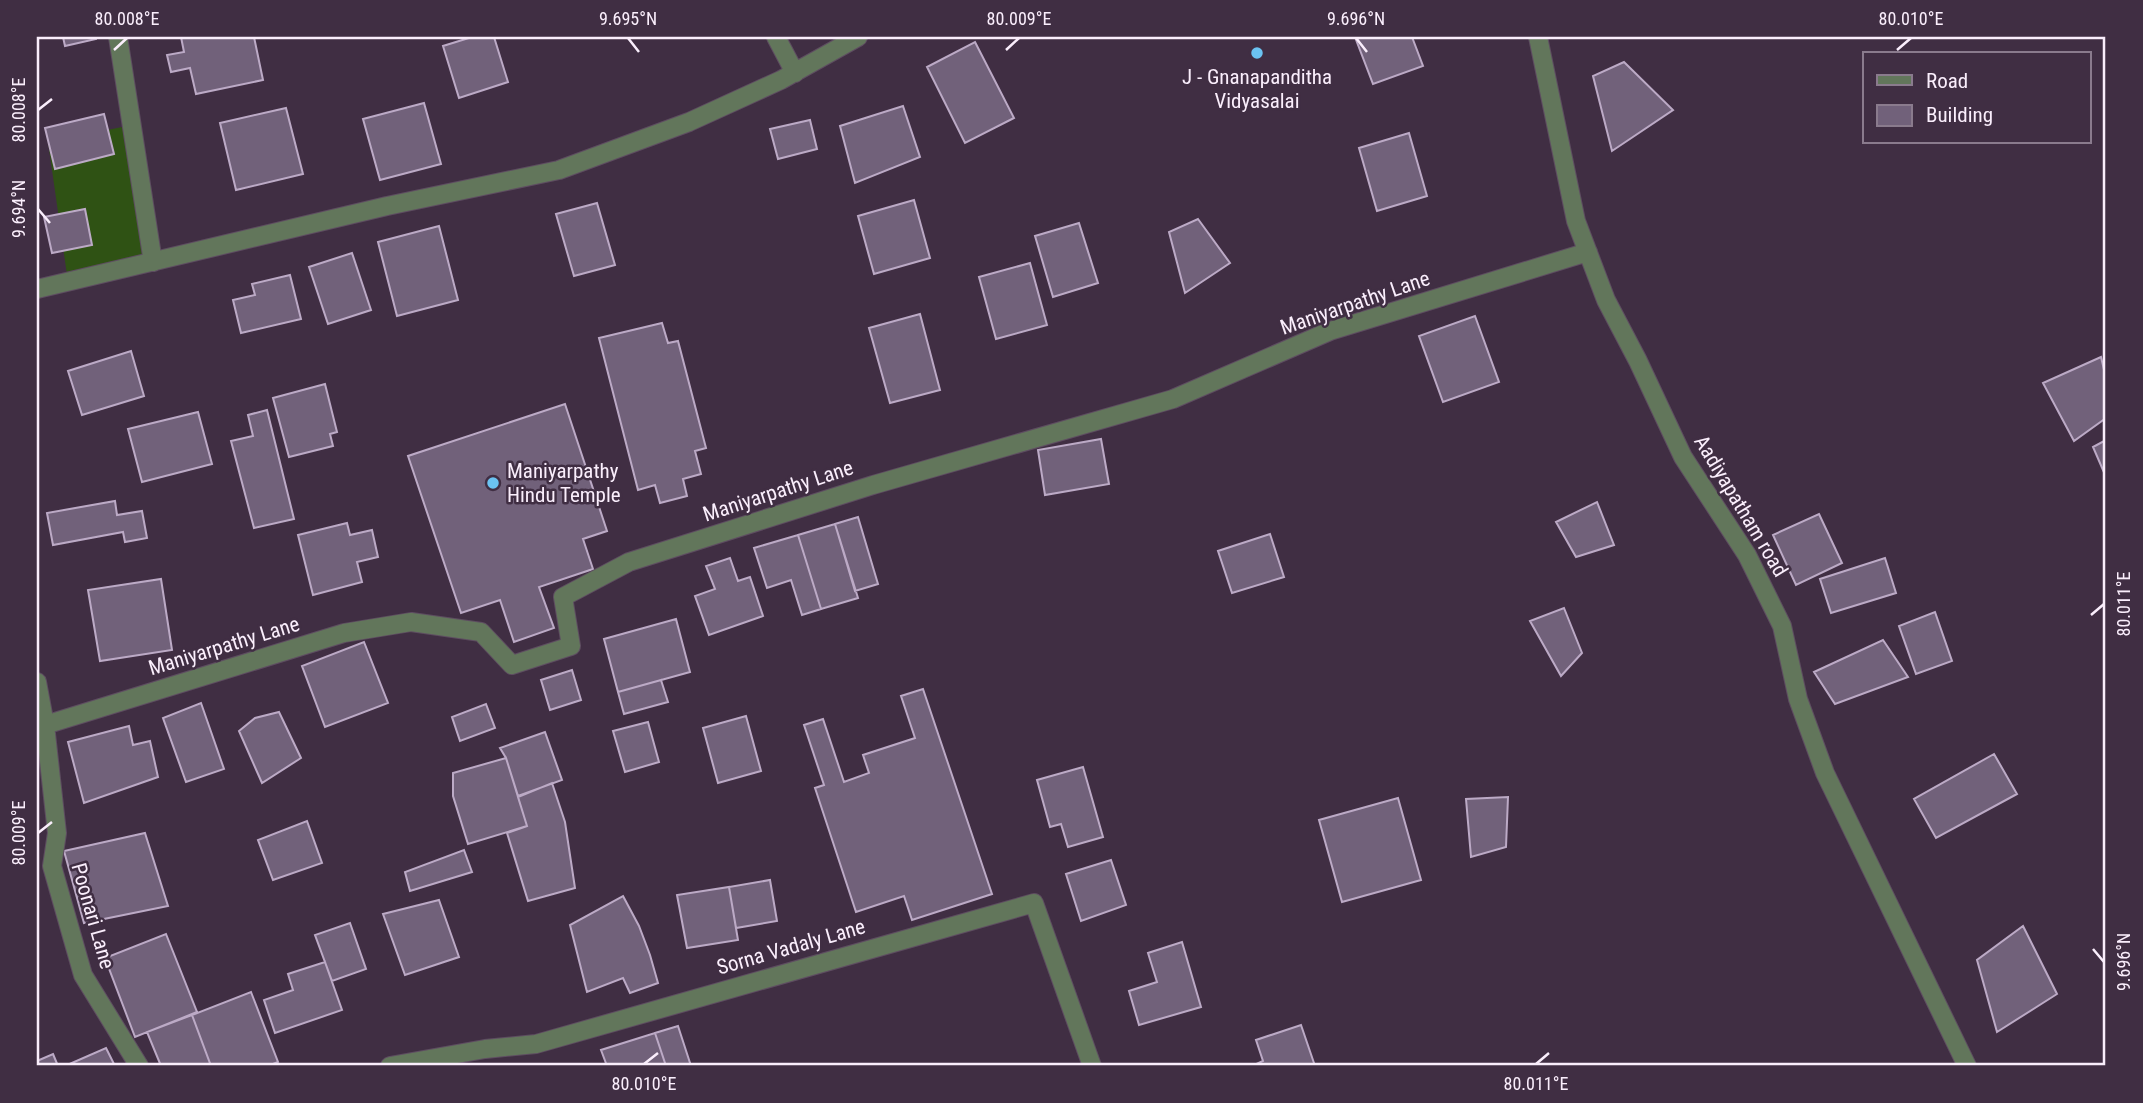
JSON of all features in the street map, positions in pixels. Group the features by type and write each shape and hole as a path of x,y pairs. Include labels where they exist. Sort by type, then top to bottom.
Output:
{"street":[{"path":"118,37 153,262"},
{"path":"776,37 795,73"},
{"path":"37,289 387,206 559,170 690,122 795,73 858,37"},
{"name":"Aadiyapatham road","path":"1538,37 1576,221 1606,300 1683,457 1747,555 1782,626 1798,699 1825,773 1967,1066"},
{"name":"Maniyarpathy Lane","path":"45,725 344,633 411,622 481,632 512,665 571,646 564,597 629,562 873,485 1173,399 1330,331 1588,252"},
{"name":"Poonari Lane","path":"37,682 45,725 57,832 52,866 55,878 83,975 139,1066"},
{"name":"Sorna Vadaly Lane","path":"390,1066 485,1049 536,1044 1034,903 1092,1066"}],"green space":[{"path":"132,125 153,262 68,282 48,142"}],"building":[{"path":"63,37 96,37 96,39 65,46"},
{"path":"181,37 254,37 263,80 196,94 190,68 171,72 167,55 184,52"},
{"path":"472,37 494,37 508,82 459,98 443,46"},
{"path":"1355,37 1412,37 1423,66 1373,84"},
{"path":"975,42 1014,118 965,143 927,67"},
{"path":"1624,62 1673,110 1612,151 1593,76"},
{"path":"424,103 441,164 380,180 363,119"},
{"path":"903,106 920,157 855,183 840,126"},
{"path":"286,108 303,174 236,190 220,123"},
{"path":"104,114 114,154 55,169 45,128"},
{"path":"810,120 817,149 778,159 770,129"},
{"path":"1409,133 1427,196 1377,211 1359,148"},
{"path":"914,200 930,258 874,274 858,216"},
{"path":"597,203 615,265 574,276 556,214"},
{"path":"85,209 92,245 52,253 44,217"},
{"path":"1198,219 1230,263 1185,293 1169,232"},
{"path":"1079,223 1098,283 1053,297 1035,236"},
{"path":"439,226 458,300 397,316 378,242"},
{"path":"352,253 371,310 328,324 309,267"},
{"path":"1030,263 1047,325 996,339 979,277"},
{"path":"290,275 301,319 241,333 233,300 255,295 252,284"},
{"path":"920,314 940,390 890,403 869,328"},
{"path":"1475,316 1499,382 1443,402 1419,336"},
{"path":"662,323 668,343 678,341 706,448 695,451 701,474 683,479 687,496 660,503 655,485 638,490 599,338"},
{"path":"131,351 144,396 82,415 68,371"},
{"path":"2101,357 2106,378 2106,418 2074,441 2043,383"},
{"path":"325,384 337,432 330,434 333,446 289,457 273,398"},
{"name":"Maniyarpathy Hindu Temple","path":"565,404 607,531 583,539 593,569 539,587 554,628 514,642 500,600 461,613 408,456"},
{"path":"267,410 294,519 254,528 231,441 253,436 248,415"},
{"path":"198,412 212,464 142,482 128,429"},
{"path":"1101,439 1109,484 1045,495 1038,450"},
{"path":"2106,440 2106,477 2093,447"},
{"path":"115,501 117,515 142,511 147,538 125,542 123,532 53,545 47,513"},
{"path":"1597,502 1614,545 1576,557 1556,522"},
{"path":"1819,514 1842,563 1796,585 1773,535"},
{"path":"858,517 878,584 855,591 835,524"},
{"path":"347,523 350,535 372,530 378,557 357,562 362,582 313,595 298,535"},
{"path":"835,524 858,598 821,609 798,535"},
{"path":"1270,534 1284,577 1232,593 1218,551"},
{"path":"798,535 821,609 802,615 791,580 767,588 754,548"},
{"path":"730,558 738,581 750,577 763,616 709,635 695,596 715,589 706,566"},
{"path":"1885,558 1896,593 1831,613 1820,579"},
{"path":"161,579 172,650 100,661 88,590"},
{"path":"1564,608 1582,653 1561,676 1530,621"},
{"path":"1935,612 1952,661 1916,674 1899,626"},
{"path":"676,619 690,672 618,692 604,639"},
{"path":"1883,640 1908,677 1835,704 1814,672"},
{"path":"364,642 388,703 325,727 302,666"},
{"path":"572,670 581,700 550,710 541,680"},
{"path":"661,680 668,702 624,714 618,692"},
{"path":"923,689 992,894 912,920 904,896 856,912 815,788 824,785 804,725 823,719 844,782 869,773 863,755 915,738 901,696"},
{"path":"201,703 224,769 186,782 163,718"},
{"path":"486,704 495,728 460,741 452,717"},
{"path":"279,712 301,758 262,783 239,731 255,718"},
{"path":"746,716 761,771 718,783 703,728"},
{"path":"648,722 659,762 625,772 613,731"},
{"path":"129,726 133,745 150,741 158,777 84,803 68,742"},
{"path":"545,732 562,780 518,796 506,758 500,748"},
{"path":"1994,754 2017,794 1936,838 1914,799"},
{"path":"506,758 527,826 468,844 453,796 453,773"},
{"path":"1083,767 1103,837 1068,847 1061,824 1050,827 1037,780"},
{"path":"552,783 565,822 575,888 528,901 507,833 527,826 518,797"},
{"path":"1508,797 1506,847 1471,857 1466,799"},
{"path":"1398,798 1421,880 1342,902 1319,820"},
{"path":"307,821 322,863 273,880 258,840"},
{"path":"145,833 168,906 84,923 64,851"},
{"path":"464,850 472,872 410,891 405,872"},
{"path":"1111,860 1126,905 1081,921 1066,874"},
{"path":"770,880 777,921 736,928 729,887"},
{"path":"729,887 738,940 687,948 677,895"},
{"path":"623,896 639,926 658,983 630,993 623,978 587,992 570,925"},
{"path":"439,900 459,957 405,975 383,914"},
{"path":"350,923 366,969 332,981 315,935"},
{"path":"2023,926 2057,994 1997,1032 1977,960"},
{"path":"166,934 197,1012 135,1037 105,958"},
{"path":"1182,942 1201,1007 1139,1025 1129,991 1157,982 1148,953"},
{"path":"325,962 342,1010 275,1033 264,1000 293,990 288,974"},
{"path":"251,992 278,1062 268,1066 211,1066 192,1015"},
{"path":"192,1015 211,1066 161,1066 147,1032"},
{"path":"1301,1025 1315,1066 1252,1066 1263,1061 1256,1040"},
{"path":"678,1026 691,1066 666,1066 655,1033"},
{"path":"655,1033 666,1066 607,1066 601,1050"},
{"path":"106,1048 115,1066 65,1066"},
{"path":"53,1054 58,1066 37,1066 37,1061"}],"place":[{"name":"J - Gnanapanditha Vidyasalai","path":"1257,53"},
{"name":"Maniyarpathy Hindu Temple","path":"493,483"}]}
